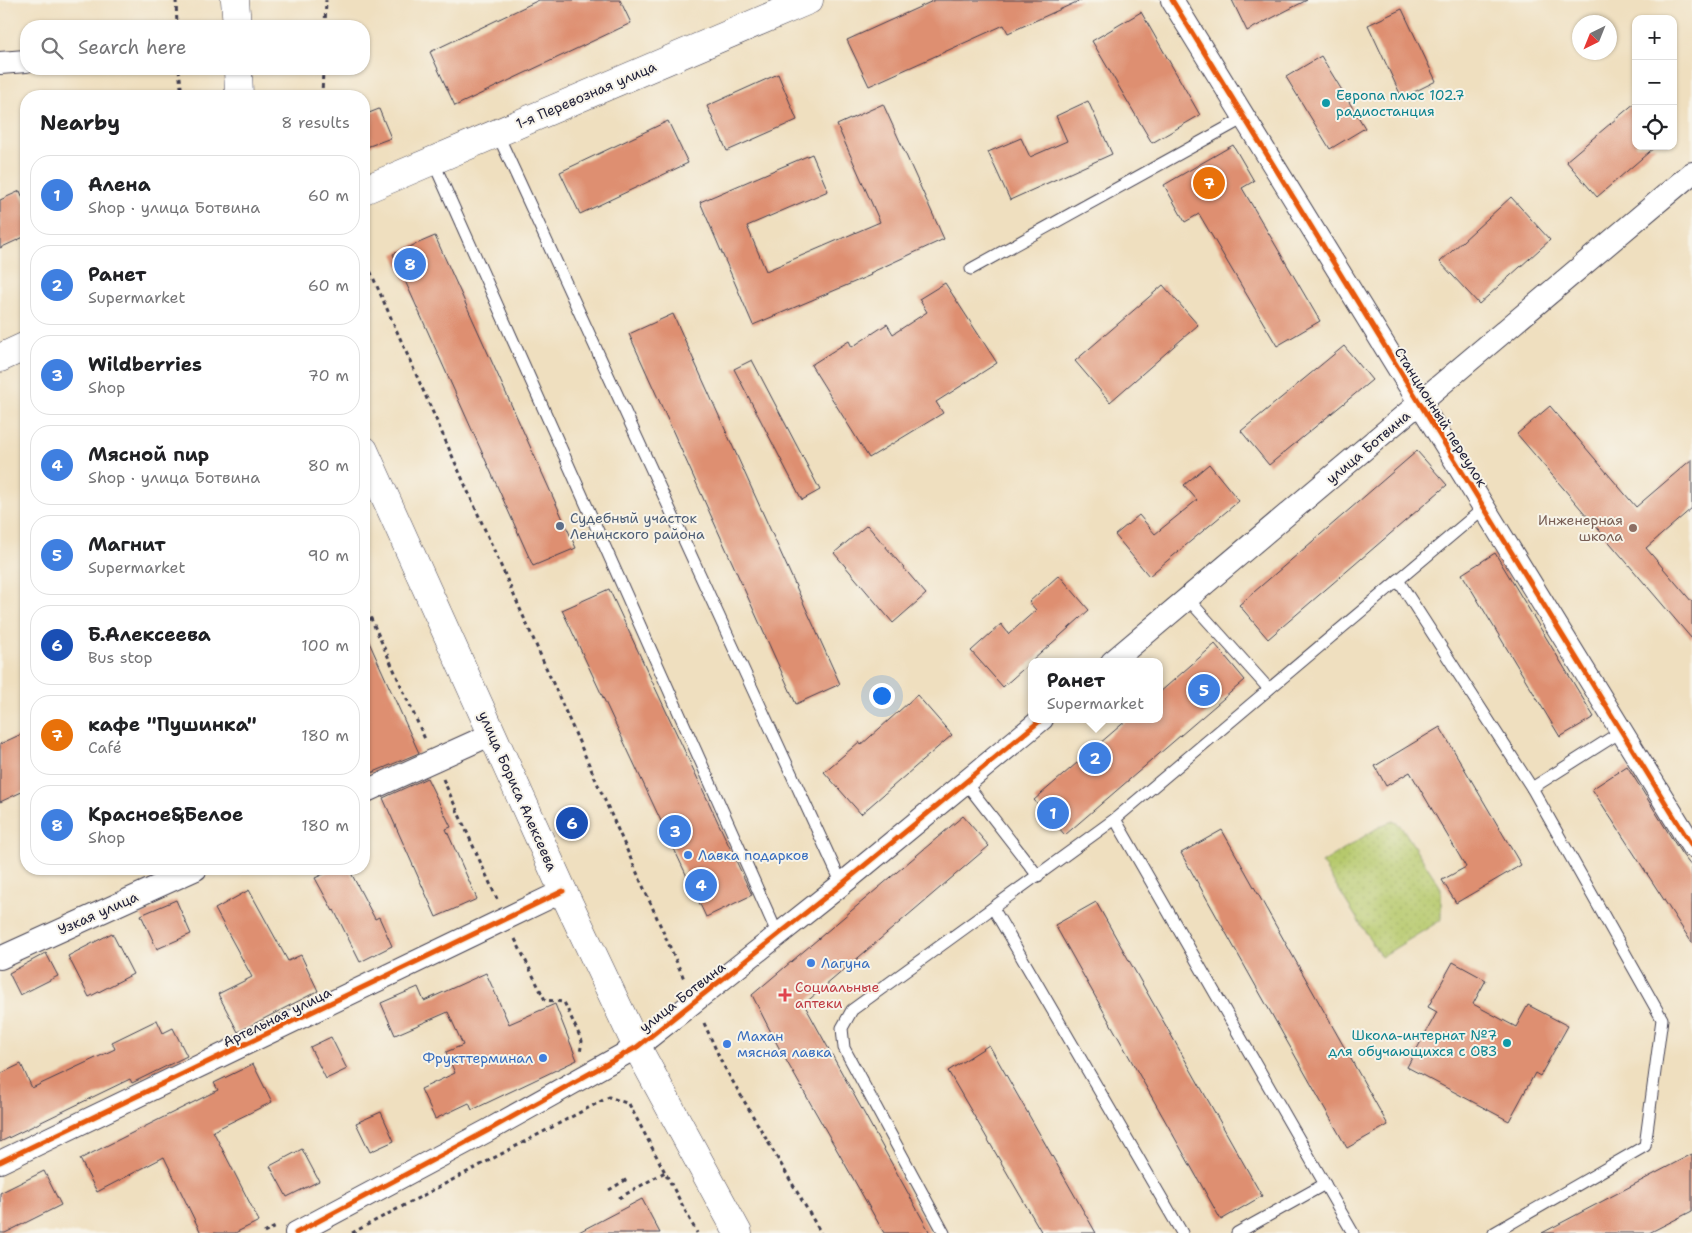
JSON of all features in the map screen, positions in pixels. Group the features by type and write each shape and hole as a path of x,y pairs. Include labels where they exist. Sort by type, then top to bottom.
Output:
{"main road":[{"path":"235,0 237,20"},
{"name":"1-я Перевозная улица","path":"370,187 809,0"},
{"path":"238,75 239,90"},
{"path":"0,358 20,349"},
{"name":"улица Бориса Алексеева","path":"370,463 563,891 638,1046 738,1233"}],"street":[{"name":"Станционный переулок","path":"1172,0 1692,846"},
{"path":"0,63 20,61"},
{"name":"улица Ботвина","path":"1117,658 1692,173"},
{"name":"улица Ботвина","path":"296,1233 487,1131 638,1046 842,884 1037,723"},
{"path":"370,789 492,734"},
{"name":"Узкая улица","path":"0,958 183,875"},
{"name":"Артельная улица","path":"0,1162 563,891"}],"lane":[{"path":"971,269 1244,118"},
{"path":"497,133 842,884"},
{"path":"433,161 778,935"},
{"path":"944,1233 844,1048 842,1028 852,1010 1115,819 1485,507"},
{"path":"1398,580 1532,788 1662,1019 1645,1146 1494,1233"},
{"path":"1188,599 1269,689"},
{"path":"1532,788 1622,731"},
{"path":"965,782 1038,876"},
{"path":"1115,819 1354,1233"},
{"path":"993,908 1182,1233"},
{"path":"1237,1233 1325,1184"}],"path":[{"path":"176,0 177,20"},
{"path":"325,20 326,0"},
{"path":"180,75 181,90"},
{"path":"322,90 323,75"},
{"path":"370,270 722,1063 821,1233"},
{"path":"370,616 506,920 545,1000 564,1002 582,1041"},
{"path":"352,1233 609,1097 629,1104 697,1233"},
{"path":"619,1198 665,1172"},
{"path":"609,1190 629,1178"}],"green space":[{"path":"1393,821 1401,826 1441,888 1441,920 1381,957 1322,863 1382,825"}],"building":[{"path":"539,0 620,0 631,23 455,106 430,52"},
{"path":"935,0 1081,0 1008,33 1004,25 869,86 847,40"},
{"path":"1232,0 1307,0 1247,31"},
{"path":"1402,9 1436,81 1402,98 1368,25"},
{"path":"1141,12 1200,115 1152,143 1092,41"},
{"name":"Европа плюс 102.7 радиостанция","path":"1321,56 1365,128 1330,149 1286,77"},
{"path":"778,74 797,120 727,151 707,106"},
{"path":"1088,101 1112,154 1010,200 988,152 1021,138 1030,157 1067,141 1056,116"},
{"path":"883,104 944,239 870,273 871,275 753,325 700,202 812,154 828,191 747,226 766,271 880,222 837,125"},
{"path":"1632,105 1632,150 1651,150 1597,197 1566,161"},
{"path":"379,109 391,138 370,146 370,113"},
{"path":"668,121 688,163 580,214 560,172"},
{"path":"1233,145 1254,181 1242,188 1320,321 1277,346 1199,214 1185,222 1164,185"},
{"path":"20,191 20,239 0,248 0,200"},
{"path":"1511,197 1550,240 1479,304 1440,262"},
{"path":"435,236 576,548 533,566 393,254"},
{"path":"945,283 997,363 936,402 943,413 869,458 811,365 849,341 852,347 887,324 893,334 927,312 919,299"},
{"path":"1163,285 1198,325 1110,402 1075,361"},
{"path":"673,314 840,684 796,704 629,334"},
{"path":"1344,346 1372,380 1269,465 1241,431"},
{"path":"752,360 820,490 802,500 734,369"},
{"name":"Инженерная школа","path":"1550,406 1636,507 1692,459 1692,508 1646,548 1692,602 1692,639 1517,434"},
{"path":"1417,451 1447,485 1268,639 1239,605"},
{"path":"1209,464 1239,501 1149,576 1115,535 1139,515 1155,534 1197,500 1184,485"},
{"path":"867,525 926,594 893,623 834,553"},
{"path":"1495,553 1594,717 1560,737 1462,574"},
{"path":"1059,575 1089,610 1035,658 1028,658 1028,665 1003,687 971,651 1001,624 1009,634 1036,610 1029,602"},
{"path":"609,589 752,895 706,917 562,610"},
{"path":"370,644 419,753 370,774"},
{"path":"1215,644 1245,680 1065,835 1034,800 1123,723 1163,723 1163,690"},
{"path":"917,695 952,735 861,814 824,772 859,742 861,745"},
{"path":"1440,727 1521,865 1456,903 1442,880 1466,867 1410,772 1386,786 1375,766"},
{"path":"20,735 20,793 0,802 0,744"},
{"path":"1627,766 1681,853 1692,867 1692,943 1592,789"},
{"path":"427,778 451,827 446,829 477,899 436,917 383,798"},
{"path":"963,816 989,846 804,1004 930,1233 884,1233 778,1046 752,995"},
{"path":"1222,830 1388,1125 1347,1148 1181,853"},
{"path":"321,875 352,875 375,919 379,917 392,946 360,962 334,910 315,878"},
{"path":"249,890 288,961 301,955 318,991 238,1032 218,994 252,977 215,909"},
{"path":"176,900 191,934 157,949 141,915"},
{"path":"1096,902 1262,1196 1221,1220 1055,925"},
{"path":"112,933 133,974 89,997 68,956"},
{"path":"46,953 58,976 20,995 9,973"},
{"name":"Школа-интернат №7 для обучающихся с ОВЗ","path":"1453,962 1486,980 1473,1004 1516,1027 1528,1005 1568,1026 1540,1076 1535,1073 1509,1121 1407,1067 1437,1012 1428,1007"},
{"path":"486,973 509,1024 555,1004 577,1060 472,1110 469,1103 435,1119 421,1089 455,1073 446,1052 463,1045 448,1012 395,1035 381,1003 418,987 424,1001"},
{"path":"157,1020 163,1033 173,1028 187,1056 132,1083 130,1079 0,1142 0,1074 21,1064 32,1088 115,1049 112,1042"},
{"path":"331,1037 347,1069 326,1079 310,1047"},
{"path":"989,1045 1096,1233 1042,1233 948,1071"},
{"path":"253,1064 272,1102 213,1131 259,1221 235,1233 201,1233 164,1157 97,1192 80,1159 218,1090 214,1083"},
{"path":"381,1112 394,1141 370,1152 356,1123"},
{"path":"302,1149 319,1181 287,1197 270,1166"},
{"path":"1692,1154 1692,1211 1649,1233 1542,1233"},
{"path":"44,1171 61,1205 5,1233 0,1233 0,1193"},
{"path":"642,1199 660,1233 577,1233"}],"cycle path":[{"path":"1172,0 1692,846"},
{"path":"296,1233 487,1131 637,1047 842,884 1037,723"},
{"path":"0,1162 563,891"}],"place":[{"name":"Европа плюс 102.7 радиостанция","path":"1326,103"},
{"name":"кафе \"Пушинка\"","path":"1209,183"},
{"name":"Красное&Белое","path":"410,264"},
{"name":"Судебный участок Ленинского района","path":"560,526"},
{"name":"Инженерная школа","path":"1633,528"},
{"name":"Магнит","path":"1204,690"},
{"name":"Ранет","path":"1095,758"},
{"name":"Алена","path":"1053,813"},
{"name":"Б.Алексеева","path":"572,823"},
{"name":"Wildberries","path":"675,831"},
{"name":"Лавка подарков","path":"688,855"},
{"name":"Мясной пир","path":"701,885"},
{"name":"Лагуна","path":"811,963"},
{"name":"Социальные аптеки","path":"785,995"},
{"name":"Школа-интернат №7 для обучающихся с ОВЗ","path":"1507,1043"},
{"name":"Махан мясная лавка","path":"727,1044"},
{"name":"Фрукттерминал","path":"543,1058"}]}
